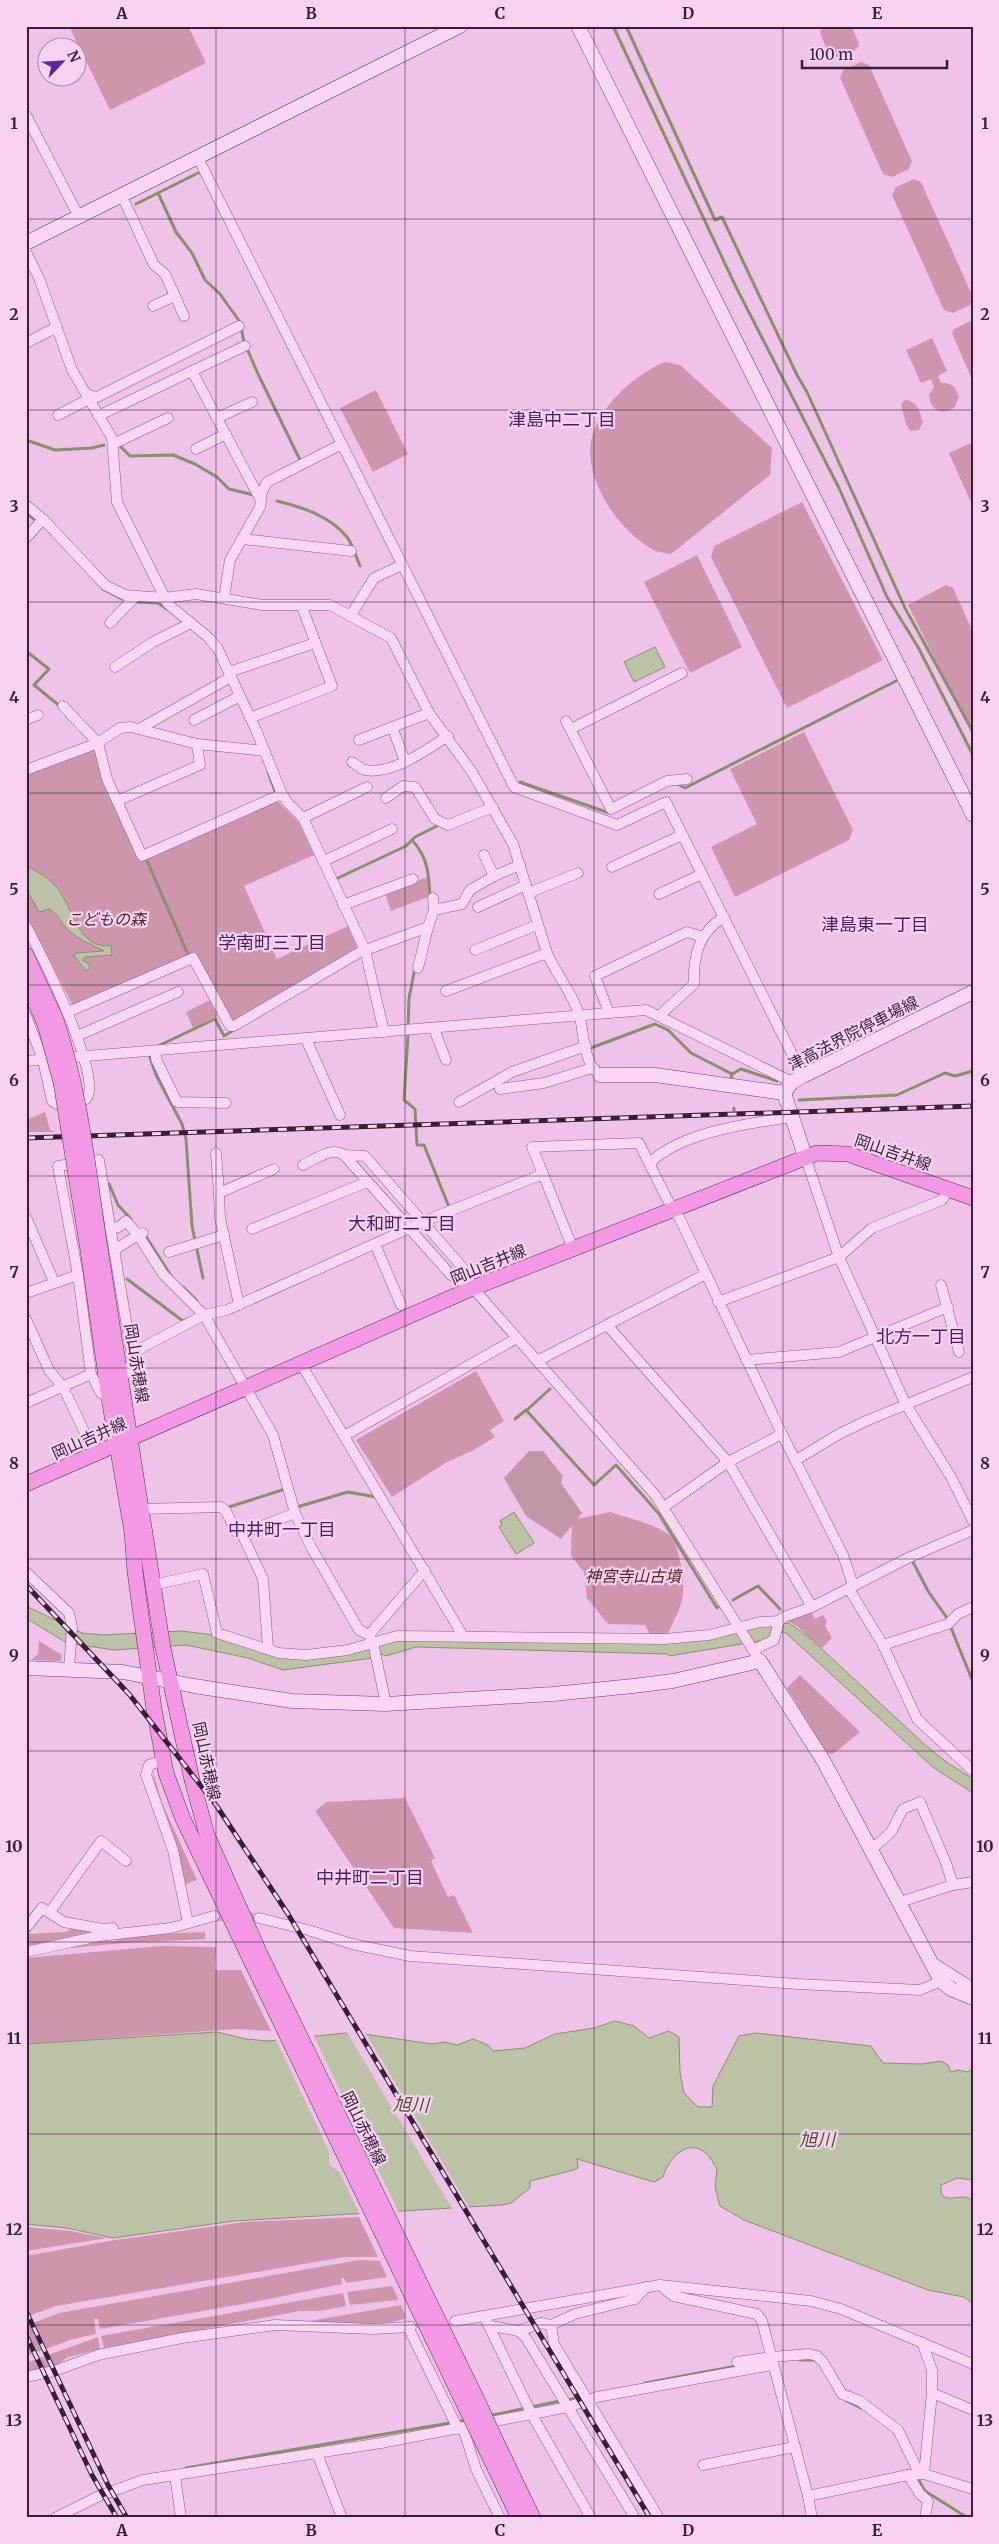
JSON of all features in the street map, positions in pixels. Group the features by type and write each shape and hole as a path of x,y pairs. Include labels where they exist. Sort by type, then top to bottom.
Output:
{"main road":[{"name":"岡山赤穂線","path":"26,955 56,1019 69,1060 78,1103 122,1379 124,1441 135,1572 150,1678 163,1760 182,1819 253,1954 489,2441 533,2518"},
{"name":"岡山赤穂線","path":"26,981 56,1019"},
{"name":"岡山吉井線","path":"26,1484 473,1288 817,1152 848,1154 973,1198"},
{"name":"岡山赤穂線","path":"101,1249 108,1398 124,1441 141,1509 163,1648 192,1780 207,1834 253,1954"},
{"name":"岡山赤穂線","path":"489,2441 519,2518"}],"street":[{"path":"26,243 460,26"},
{"path":"578,26 973,815"},
{"path":"26,115 79,217"},
{"path":"198,158 400,566 514,787 617,825 666,802 724,916 793,1084 792,1117 839,1257 905,1403 951,1477 973,1521"},
{"path":"122,196 154,264 165,274 184,316"},
{"path":"26,252 57,327 72,370 109,432 113,444 117,502 168,604 189,625 209,638 218,649 237,697 250,718 279,795 303,818 344,906 362,951 384,1032"},
{"path":"153,306 175,296"},
{"path":"58,415 87,397 97,397 240,326"},
{"path":"26,343 57,327"},
{"path":"98,416 245,346"},
{"path":"192,371 260,499"},
{"path":"217,418 252,402"},
{"path":"113,444 168,418"},
{"path":"196,449 226,434"},
{"path":"224,598 230,560 260,507 260,499 267,482 340,446"},
{"path":"26,506 105,585 133,600 196,594 262,605 330,605 391,638 429,713 436,725 448,736 490,809 517,866 547,953 555,970 574,1000 580,1016 586,1046 596,1071 544,1083 500,1090"},
{"path":"26,538 41,522"},
{"path":"242,538 351,551"},
{"path":"351,615 374,578 400,566"},
{"path":"110,622 133,600"},
{"path":"250,718 332,686 302,606"},
{"path":"115,667 153,642 189,625"},
{"path":"139,729 229,677 315,642"},
{"path":"682,674 569,725 611,809 667,781 687,779"},
{"path":"194,720 237,697"},
{"path":"63,706 98,743 107,779 119,800 144,855 279,795"},
{"path":"359,740 429,713"},
{"path":"26,720 38,714"},
{"path":"27,767 98,743 120,728 131,727 197,744 262,751"},
{"path":"392,727 405,761"},
{"path":"352,762 367,770 387,768 405,761 448,736"},
{"path":"119,800 200,765 197,744"},
{"path":"386,798 403,786 415,787 435,819 448,825 490,809"},
{"path":"303,818 367,787"},
{"path":"324,861 392,828"},
{"path":"612,867 682,835"},
{"path":"484,855 494,876"},
{"path":"434,910 462,904 470,890 494,876 517,866"},
{"path":"478,907 525,888 578,873"},
{"path":"659,894 702,874"},
{"path":"344,906 414,879"},
{"path":"418,968 434,910 432,898"},
{"path":"660,1016 694,984 693,969 698,944 715,922 724,916"},
{"path":"475,950 537,925"},
{"path":"26,926 56,1019 77,1036 83,1056 90,1096 86,1099 57,1104 50,1096 43,1060 26,1016"},
{"path":"56,1019 193,958 230,1026 234,1026 362,951 428,927"},
{"path":"609,1013 595,976 687,932 703,937"},
{"path":"446,991 547,953"},
{"path":"77,1036 178,992"},
{"name":"津高法界院停車場線","path":"596,1071 793,1084 973,992"},
{"path":"26,1061 434,1029 646,1010 793,1084"},
{"path":"434,1029 446,1060"},
{"path":"306,1039 340,1115"},
{"path":"459,1102 512,1072 586,1046"},
{"path":"156,1051 156,1059 177,1102 226,1103"},
{"path":"650,1163 659,1154 718,1129 792,1117"},
{"path":"574,1248 532,1147 639,1143 706,1274 782,1434 844,1555 851,1587 883,1645 917,1719 973,1771"},
{"path":"303,1165 332,1151 339,1151 451,1275 473,1288"},
{"path":"216,1153 224,1235 239,1305"},
{"path":"344,1155 365,1156 463,1268 473,1288 664,1507 823,1760 941,1981 951,1989 973,1998"},
{"path":"108,1398 101,1393 91,1374 78,1274 58,1166 99,1160 110,1228 101,1249 132,1353 131,1367 122,1379"},
{"path":"219,1193 274,1169"},
{"path":"132,1353 204,1315 239,1305 424,1222 543,1174"},
{"path":"252,1229 367,1182"},
{"path":"376,1192 388,1182"},
{"path":"718,1302 839,1257 872,1228 942,1200 949,1190"},
{"path":"26,1217 54,1282"},
{"path":"110,1228 119,1227 126,1221 141,1234 163,1274 204,1315 275,1440 295,1513 311,1547 359,1630 373,1645 386,1704"},
{"path":"101,1249 141,1234"},
{"path":"169,1252 195,1242 224,1235"},
{"path":"375,1244 401,1305"},
{"path":"26,1293 78,1274"},
{"path":"537,1361 706,1274"},
{"path":"941,1285 959,1352"},
{"path":"746,1360 832,1354 948,1307"},
{"path":"26,1319 49,1370 63,1387 94,1454"},
{"path":"607,1325 728,1462 812,1607"},
{"path":"344,1436 517,1338"},
{"path":"301,1364 463,1636"},
{"path":"26,1403 91,1374"},
{"path":"796,1460 839,1434 905,1403 973,1377"},
{"path":"664,1507 728,1462 782,1434"},
{"path":"141,1509 221,1507 226,1511 236,1532 242,1534 295,1513"},
{"path":"26,1668 123,1672 171,1682 292,1701 386,1704 553,1694 672,1681 754,1651 774,1640 777,1636 779,1622 784,1617 812,1607 973,1530"},
{"path":"242,1534 262,1579 268,1648"},
{"path":"373,1645 425,1570"},
{"path":"26,1572 69,1613 72,1627 68,1670"},
{"path":"153,1585 203,1574 216,1633 290,1655 325,1654 373,1645 397,1636 666,1639 708,1635 740,1629 760,1622 779,1622"},
{"path":"883,1645 950,1623 958,1614 973,1607"},
{"path":"163,1760 149,1765 146,1775 176,1859 188,1923"},
{"path":"871,1850 891,1832 903,1809 920,1802 946,1863 953,1885"},
{"path":"50,1912 101,1842 126,1861"},
{"path":"900,1902 953,1885 973,1882"},
{"path":"26,1928 42,1908 64,1922 103,1930 130,1925 132,1930"},
{"path":"26,1952 132,1930 171,1928 214,1916"},
{"path":"259,1918 308,1930 352,1944 410,1956 798,1984 920,1990 941,1981"},
{"path":"931,1962 973,1988"},
{"path":"660,2285 673,2296 757,2314 762,2321 808,2496 812,2518"},
{"path":"455,2321 660,2285 811,2301 841,2309 973,2364"},
{"path":"520,2332 541,2323 551,2325 575,2314 635,2299 646,2287"},
{"path":"484,2316 491,2326 529,2410 592,2518"},
{"path":"26,2378 98,2355 182,2338 275,2325 373,2329 409,2327 500,2518"},
{"path":"551,2325 554,2344 659,2518"},
{"path":"491,2326 520,2332 526,2338 635,2518"},
{"path":"916,2474 932,2393 932,2370 922,2342"},
{"path":"55,2518 117,2489 143,2480 317,2453 457,2426 587,2397 693,2378 809,2354 817,2356 823,2362 842,2394 860,2401 898,2430 926,2499 925,2518"},
{"path":"737,2362 771,2361"},
{"path":"932,2393 973,2410"},
{"path":"703,2465 794,2447"},
{"path":"317,2453 342,2518"},
{"path":"808,2496 916,2474 973,2489"},
{"path":"175,2475 181,2518"}],"green space":[{"path":"69,26 188,26 206,63 110,110 88,65 88,38 75,38"},
{"path":"822,26 851,26 859,43 858,47 843,56 834,56 828,51 820,33"},
{"path":"861,62 869,65 912,161 909,169 892,177 883,174 840,78 843,70"},
{"path":"914,179 921,182 973,297 970,305 953,313 944,310 892,195 896,187"},
{"path":"973,320 973,382 952,333 954,329"},
{"path":"932,338 947,371 938,376 941,383 954,386 959,397 954,408 945,411 934,408 929,395 934,387 931,379 921,383 906,350"},
{"path":"665,362 680,365 772,448 770,475 671,554 654,550 640,541 616,517 606,503 599,488 590,456 591,441 595,428 610,404 630,383 653,367"},
{"path":"376,390 408,454 373,472 340,408"},
{"path":"905,400 913,402 919,411 923,422 919,430 910,431 906,424 901,404"},
{"path":"973,442 973,507 949,453"},
{"path":"802,502 883,660 787,708 711,557 714,546"},
{"path":"697,555 742,647 690,673 644,582"},
{"path":"946,585 953,588 973,632 973,736 908,605"},
{"path":"804,732 853,830 849,840 735,897 711,847 757,824 730,769"},
{"name":"こどもの森","path":"94,747 141,861 277,801 299,823 314,855 244,886 277,959 348,926 356,944 356,950 234,1022 231,1021 195,954 76,1006 72,1004 26,915 26,774"},
{"path":"428,877 428,897 391,911 385,893"},
{"path":"210,1000 217,1016 193,1028 186,1012"},
{"path":"45,1112 50,1130 56,1132 26,1132 26,1120"},
{"path":"476,1371 504,1421 490,1430 495,1437 472,1451 447,1462 392,1497 356,1440"},
{"name":"神宮寺山古墳","path":"610,1512 662,1530 668,1534 676,1546 681,1565 683,1594 679,1609 667,1636 651,1636 645,1625 608,1624 587,1598 584,1572 571,1556 572,1520"},
{"path":"811,1611 815,1619 823,1615 827,1621 825,1626 832,1638 822,1648 798,1627 788,1621"},
{"path":"39,1641 62,1655 61,1661 31,1660 38,1654"},
{"path":"800,1675 860,1732 833,1754 827,1753 787,1688"},
{"path":"153,1772 162,1803 197,1880 186,1884 156,1794"},
{"path":"405,1798 435,1858 431,1861 448,1897 454,1895 473,1933 394,1928 315,1811 327,1802"},
{"path":"77,1926 101,1931 26,1948 26,1934 66,1932"},
{"path":"205,1932 205,1939 124,1943 61,1949 89,1943 116,1941 129,1935"},
{"path":"162,1946 216,1947 215,1970 241,1970 271,2031 237,2029 26,2044 26,1958"},
{"path":"359,2217 378,2257 345,2257 56,2306 26,2317 26,2256 109,2241 245,2222"},
{"path":"26,2227 70,2231 107,2238 26,2251"},
{"path":"359,2260 380,2261 387,2277 346,2283 344,2278 341,2278 342,2284 254,2302 100,2329 98,2319 94,2319 96,2334 73,2339 26,2356 26,2326 59,2313"},
{"path":"392,2286 399,2300 350,2305 347,2292"},
{"path":"343,2293 346,2306 320,2311 300,2311 104,2348 101,2336"},
{"path":"401,2305 406,2318 394,2322 356,2325 304,2322"},
{"path":"98,2337 100,2349 68,2357 57,2365 26,2373 26,2363"}],"shaded area":[{"path":"529,1451 543,1451 563,1476 561,1483 582,1513 561,1539 526,1516 504,1478"}],"water":[{"path":"655,647 665,667 634,682 624,662"},
{"path":"26,866 35,870 55,885 84,935 100,945 111,945 112,955 85,957 82,960 87,962 90,967 86,971 74,956 75,953 104,951 74,935 49,909 39,912 26,888"},
{"path":"514,1512 534,1543 516,1554 499,1527 502,1525 500,1521"},
{"path":"26,1606 82,1633 103,1635 181,1631 214,1635 278,1655 405,1640 616,1642 789,1623 810,1638 924,1744 945,1761 973,1779 973,1793 934,1768 786,1633 782,1632 765,1640 669,1656 667,1654 416,1647 386,1656 382,1654 373,1658 283,1670 248,1658 186,1645 114,1650 67,1643 26,1618"},
{"name":"旭川","path":"615,2021 634,2026 649,2038 669,2031 679,2037 680,2073 684,2093 698,2107 712,2107 713,2086 739,2036 756,2033 871,2046 883,2063 922,2064 941,2061 948,2065 951,2072 958,2070 967,2072 973,2069 973,2180 957,2178 941,2185 941,2193 944,2197 948,2198 964,2197 973,2200 973,2304 964,2297 928,2290 744,2220 720,2206 715,2187 717,2169 706,2153 692,2148 685,2149 679,2153 665,2170 663,2177 654,2182 577,2159 578,2168 530,2181 530,2188 511,2203 502,2205 234,2221 113,2238 67,2228 26,2224 26,2044 217,2032 246,2039 268,2041 345,2033 432,2044 445,2042 457,2045 473,2039 488,2045 493,2051 525,2048 555,2034 594,2028"}],"pier":[{"path":"346,2031 365,2032 470,2209 453,2210"},
{"path":"313,2034 367,2147 378,2154 378,2169 399,2213 360,2215 340,2173 329,2164 329,2151 275,2038"}],"waterway":[{"path":"613,26 736,287 839,488 887,597 918,647 973,755"},
{"path":"626,26 715,220 722,217 797,375 807,392 905,608 973,732"},
{"path":"136,204 200,172 201,174"},
{"path":"158,193 176,232 192,253 205,280 220,294 240,322 244,342 301,462"},
{"path":"26,440 55,450 92,448 104,445"},
{"path":"119,445 130,456 173,455 195,464 217,477 229,489 254,495"},
{"path":"277,501 306,509 332,523 349,540 360,566"},
{"path":"26,513 38,522"},
{"path":"103,589 122,599"},
{"path":"135,602 158,603 167,609"},
{"path":"26,651 49,669 34,685 61,707"},
{"path":"676,783 685,788 896,681"},
{"path":"268,772 276,794"},
{"path":"520,782 609,813 611,812"},
{"path":"336,879 406,846 415,837 441,824"},
{"path":"412,840 424,860 428,874 430,897"},
{"path":"145,856 189,957"},
{"path":"408,1028 409,998 415,968"},
{"path":"158,1046 215,1019 224,1036 234,1030"},
{"path":"588,1049 655,1024 668,1030 691,1053 732,1074"},
{"path":"408,1035 404,1100 415,1109 417,1145 424,1145 449,1207"},
{"path":"150,1057 156,1075 182,1124 186,1139 192,1226 203,1278"},
{"path":"731,1079 732,1074 741,1069 777,1081"},
{"path":"799,1100 897,1095 945,1073 955,1076 973,1071"},
{"path":"109,1184 118,1205 131,1219"},
{"path":"145,1235 171,1276"},
{"path":"127,1279 183,1321 187,1319"},
{"path":"183,1287 197,1301"},
{"path":"527,1410 550,1389"},
{"path":"515,1419 526,1410 594,1485 616,1465 659,1514 718,1607"},
{"path":"229,1507 285,1489"},
{"path":"297,1507 348,1492 376,1497"},
{"path":"913,1562 928,1591 947,1618 973,1682"},
{"path":"733,1600 758,1586 780,1609"},
{"path":"800,2360 814,2360"},
{"path":"645,2383 737,2366"},
{"path":"567,2400 583,2397"},
{"path":"488,2416 560,2401"},
{"path":"847,2401 861,2408"},
{"path":"186,2468 467,2420"},
{"path":"917,2477 925,2491 968,2518"}],"tunnel":[{"path":"214,1916 259,1918"}],"railway":[{"path":"26,1138 973,1106"},
{"path":"26,1585 129,1694 216,1805 288,1914 650,2518"},
{"path":"26,2311 108,2485 127,2518"},
{"path":"26,2335 92,2475 117,2518"}],"district":[{"name":"津島中二丁目","path":"562,420"},
{"name":"津島東一丁目","path":"875,925"},
{"name":"学南町三丁目","path":"272,943"},
{"name":"大和町二丁目","path":"402,1224"},
{"name":"北方一丁目","path":"921,1337"},
{"name":"中井町一丁目","path":"282,1530"},
{"name":"中井町二丁目","path":"370,1878"}]}
